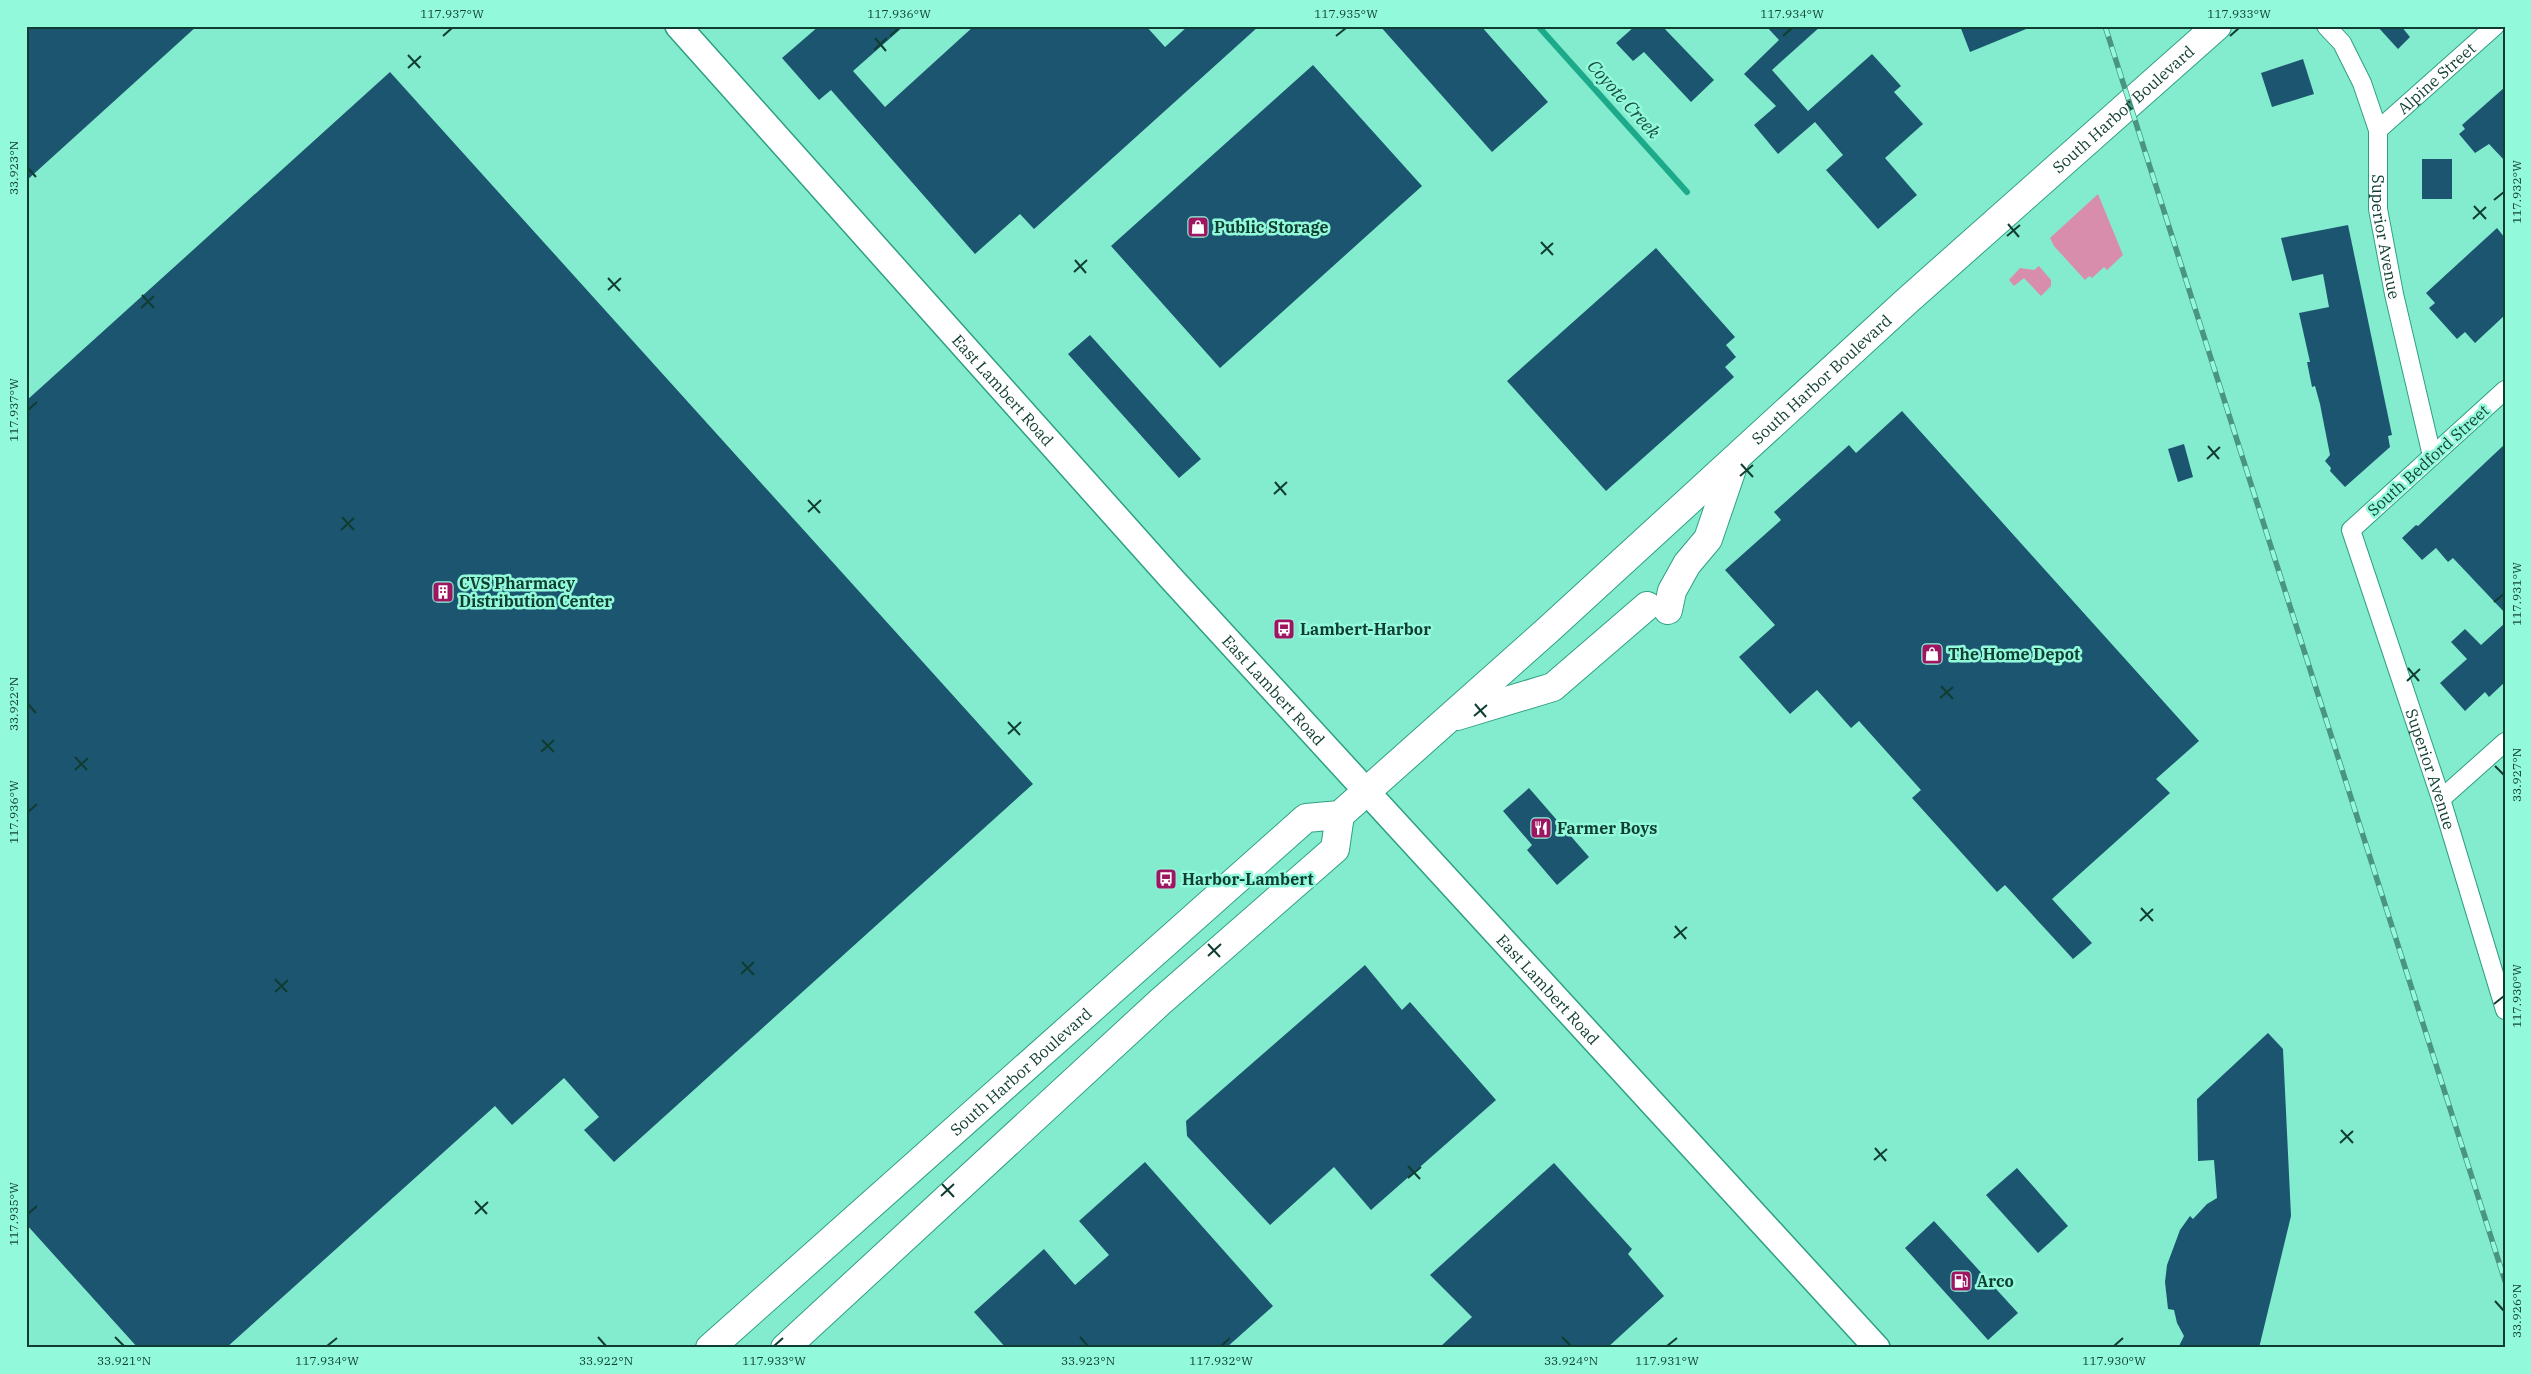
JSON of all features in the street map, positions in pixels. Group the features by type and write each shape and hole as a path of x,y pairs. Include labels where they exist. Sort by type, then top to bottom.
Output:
{"main road":[{"name":"East Lambert Road","path":"678,26 1170,577 1877,1348"},
{"name":"South Harbor Boulevard","path":"710,1348 1306,818 1340,815 1365,790 1548,630 2048,174 2217,26"},
{"path":"1448,718 1553,686 1658,608 1672,590 1687,564 1708,539 1736,457"},
{"path":"785,1348 1160,1002 1335,849 1340,815"}],"street":[{"name":"Superior Avenue","path":"2326,26 2342,43 2362,83 2378,130 2378,209 2394,294 2432,456"},
{"name":"Alpine Street","path":"2378,130 2494,26"},
{"name":"South Bedford Street","path":"2351,530 2505,390"},
{"name":"Superior Avenue","path":"2351,530 2441,799 2505,1010"},
{"path":"2441,799 2505,742"}],"shaded area":[{"path":"2098,194 2123,255 2107,270 2104,267 2092,278 2089,276 2085,280 2054,246 2050,238"},
{"path":"2039,266 2051,280 2051,286 2041,296 2024,278 2014,286 2009,280 2020,268 2034,270"}],"building":[{"path":"26,26 197,26 26,181"},
{"path":"819,26 904,26 853,71 885,107 974,26 1146,26 1165,47 1188,26 1259,26 1034,229 1020,214 975,254 831,90 819,100 782,58"},
{"path":"1380,26 1481,26 1548,102 1492,152"},
{"path":"1635,26 1662,26 1714,80 1691,102 1644,52 1633,61 1616,43"},
{"path":"1766,26 1821,26 1772,70 1808,111 1872,54 1901,86 1894,92 1923,124 1885,158 1917,195 1878,229 1826,170 1843,155 1815,122 1778,154 1754,125 1776,106 1744,74 1779,40"},
{"path":"1960,26 2031,26 2031,27 1970,52"},
{"path":"2377,26 2401,26 2410,37 2398,49"},
{"path":"2303,59 2314,94 2272,107 2261,73"},
{"path":"1313,65 1422,186 1220,368 1111,246"},
{"name":"CVS Pharmacy Distribution Center","path":"390,72 1033,784 614,1162 584,1130 599,1117 564,1078 512,1125 495,1106 226,1348 138,1348 26,1224 26,401"},
{"path":"2505,87 2505,161 2489,144 2475,153 2459,134 2465,129 2462,125"},
{"path":"2422,159 2452,159 2452,199 2422,199"},
{"path":"2348,225 2392,435 2388,436 2390,447 2345,487 2330,471 2331,468 2325,461 2330,455 2320,404 2315,386 2312,387 2307,362 2310,362 2299,313 2329,307 2323,274 2292,281 2281,238"},
{"path":"2497,228 2505,238 2505,315 2475,343 2465,332 2457,339 2429,308 2435,303 2426,293"},
{"path":"1656,248 1735,337 1726,345 1736,357 1725,367 1734,377 1606,491 1507,381"},
{"path":"1090,335 1201,459 1179,478 1068,354"},
{"name":"The Home Depot","path":"1902,411 2199,741 2156,779 2170,793 2052,899 2092,943 2073,959 2005,885 1997,892 1912,798 1921,790 1859,721 1851,728 1817,690 1790,714 1739,657 1775,625 1725,570 1781,520 1774,512 1849,445 1856,453"},
{"path":"2184,444 2193,477 2178,482 2168,449"},
{"path":"2505,444 2505,613 2453,558 2448,562 2436,548 2422,560 2402,538 2416,525 2418,526"},
{"path":"2505,623 2505,682 2489,697 2485,692 2465,711 2440,683 2467,659 2451,642 2465,629 2481,645"},
{"name":"Farmer Boys","path":"1529,788 1589,857 1557,885 1527,850 1532,845 1503,811"},
{"path":"1365,965 1402,1010 1410,1002 1496,1100 1371,1210 1334,1167 1270,1225 1187,1136 1186,1121"},
{"path":"2268,1033 2283,1049 2291,1216 2259,1348 2178,1348 2184,1336 2177,1323 2174,1310 2168,1309 2165,1282 2167,1265 2180,1230 2190,1216 2193,1219 2207,1204 2217,1198 2214,1160 2198,1161 2197,1099"},
{"path":"1145,1162 1273,1306 1226,1348 1006,1348 974,1312 1044,1249 1075,1285 1109,1255 1079,1221"},
{"path":"1554,1163 1632,1249 1628,1254 1664,1296 1607,1348 1439,1348 1472,1317 1430,1275"},
{"path":"2017,1168 2068,1226 2038,1253 1986,1195"},
{"name":"Arco","path":"1934,1221 2018,1313 1988,1340 1905,1248"}],"waterway":[{"name":"Coyote Creek","path":"1538,26 1687,192"}],"railway":[{"path":"2105,26 2505,1281"}],"place":[{"name":"Public Storage","path":"1198,227"},
{"name":"CVS Pharmacy Distribution Center","path":"443,592"},
{"name":"Lambert-Harbor","path":"1284,629"},
{"name":"The Home Depot","path":"1932,654"},
{"name":"Farmer Boys","path":"1541,828"},
{"name":"Harbor-Lambert","path":"1166,879"},
{"name":"Arco","path":"1961,1281"}]}
